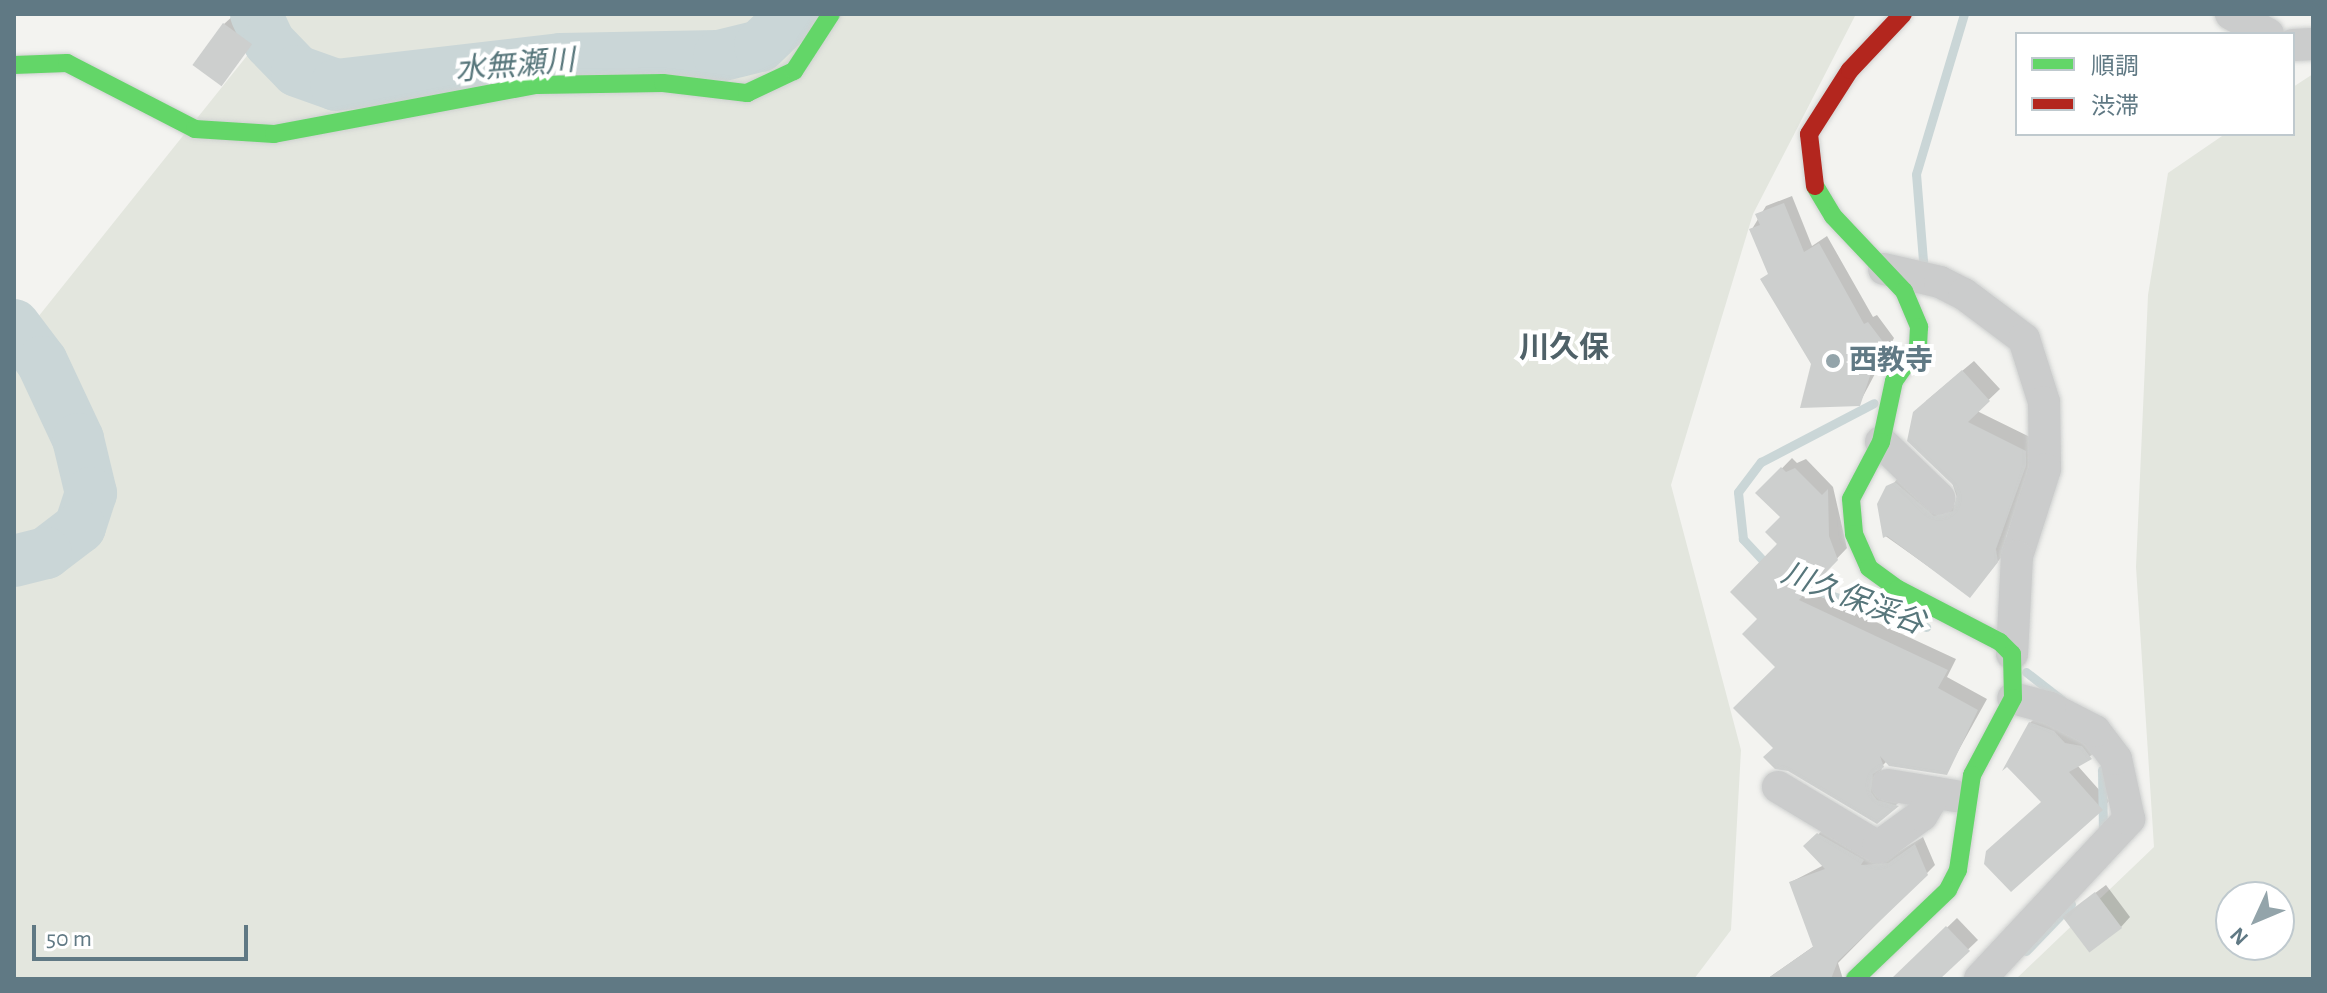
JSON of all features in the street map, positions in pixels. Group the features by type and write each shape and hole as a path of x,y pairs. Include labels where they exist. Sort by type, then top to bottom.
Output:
{"street":[{"path":"14,65 43,60 67,63 195,129 274,134 537,85 663,83 747,93 794,71 831,14"},
{"path":"1903,14 1850,70 1809,134 1813,183 1833,216 1904,291 1919,327 1918,347 1894,381 1881,442 1851,499 1854,534 1869,568 1898,589 2000,642 2012,654"},
{"path":"2231,14 2264,32"},
{"path":"1778,787 1878,847 1950,795 1972,775 2013,698 2017,556 2045,469 2044,402 2024,339 1964,294 1940,282 1884,269"},
{"path":"1881,442 1939,498"},
{"path":"1980,979 2129,819 2116,759 2095,731 2050,708 2013,698"},
{"path":"1888,785 1950,795"},
{"path":"1855,979 1948,890 1958,870 1950,795"}],"shaded area":[{"path":"255,14 1856,14 1753,214 1671,485 1741,750 1731,930 1694,979 14,979 14,347 258,42"},
{"path":"2313,74 2313,979 2016,979 2154,847 2136,567 2148,295 2168,173 2222,136 2295,136 2295,86"}],"building":[{"path":"223,23 252,44 222,86 192,65"},
{"path":"1784,203 1804,252 1819,243 1864,324 1868,322 1887,347 1873,367 1860,406 1800,408 1811,364 1760,279 1768,274 1749,229 1760,225 1755,214"},
{"path":"1962,370 1990,401 1968,422 2026,451 2026,466 1996,549 1998,562 1970,598 1887,536 1883,538 1877,504 1886,486 1895,482 1934,516 1953,511 1957,494 1953,485 1907,441 1913,412"},
{"path":"1781,467 1786,472 1795,468 1822,495 1828,489 1829,536 1838,560 1799,600 1948,670 1938,688 1978,710 1947,775 1889,766 1880,756 1884,767 1873,774 1871,792 1877,800 1899,806 1877,824 1788,771 1775,769 1763,757 1773,748 1733,708 1775,667 1742,634 1757,619 1730,592 1777,544 1765,532 1780,517 1755,493"},
{"path":"2029,722 2054,731 2065,743 2082,746 2092,759 2069,772 2103,810 2011,892 1984,864 1986,851 2041,802 2007,767 2002,771"},
{"path":"1817,833 1864,860 1861,865 1888,863 1915,844 1928,875 1838,961 1831,979 1767,979 1813,947 1789,882 1825,869 1803,846"},
{"path":"2095,892 2122,928 2089,953 2062,917"},
{"path":"1946,926 1970,951 1940,979 1891,979"}],"waterway":[{"name":"水無瀬川","path":"256,14 269,42 297,71 336,85 561,59 719,56 760,46 793,14"},
{"name":"川久保渓谷","path":"1924,273 1916,174 1964,14"},
{"name":"水無瀬川","path":"14,325 42,362 78,439 91,493 80,527 46,553 14,561"},
{"name":"川久保渓谷","path":"1770,568 1743,539 1738,492 1761,462 1874,403"},
{"name":"川久保渓谷","path":"1800,585 1926,627"},
{"name":"川久保渓谷","path":"2026,672 2062,700"},
{"name":"川久保渓谷","path":"2102,770 2103,835"},
{"name":"川久保渓谷","path":"2026,951 2071,904"}],"traffic: fast":[{"path":"14,65 67,63 195,129 274,134 537,85 663,83 747,93 794,71 831,14"},
{"path":"1815,186 1833,216 1904,291 1919,327 1918,347 1894,381 1881,442 1851,499 1854,534 1869,568 1898,589 2000,642 2012,654 2013,698 1972,775 1958,870 1948,890 1855,979"}],"traffic: jam":[{"path":"1815,186 1809,134 1850,70 1903,14"}],"place":[{"name":"西教寺","path":"1833,361"}],"district":[{"name":"川久保","path":"1564,348"}]}
